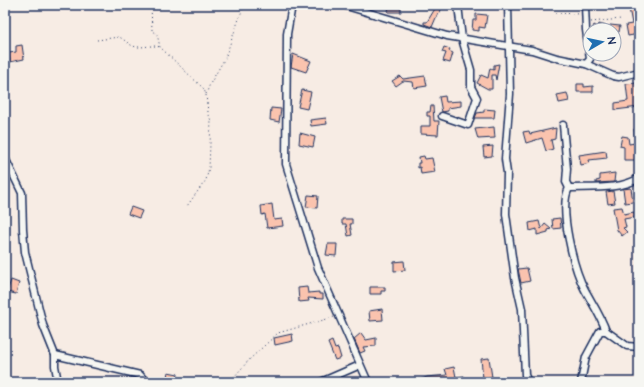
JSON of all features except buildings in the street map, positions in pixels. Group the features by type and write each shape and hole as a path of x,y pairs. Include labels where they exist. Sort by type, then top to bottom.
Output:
{"street":[{"path":"292,5 287,34 286,164 318,268 368,382"},
{"path":"343,5 447,36 532,50 558,58 586,64 613,76 619,77 639,72"},
{"path":"442,116 468,125 476,98 471,88 471,70 462,39 458,5"},
{"path":"508,5 510,94 505,158 507,173 506,214 515,278 522,309 525,375 528,382"},
{"path":"586,5 586,22"},
{"path":"563,125 567,169 566,182 569,188"},
{"path":"5,158 22,194 25,252 44,325 55,355 55,366 58,382"},
{"path":"569,188 611,186 628,183 639,178"},
{"path":"569,188 565,194 564,205 569,242 578,276 591,299 594,308 599,314 606,331 627,346 639,347"},
{"path":"581,382 586,357 600,331 606,331"},
{"path":"55,355 140,375 146,382"},
{"path":"321,382 360,365"}],"path":[{"path":"151,5 152,30 157,34 160,47"},
{"path":"206,95 210,84 225,58 244,5"},
{"path":"556,13 586,15"},
{"path":"586,22 621,19"},
{"path":"97,40 119,37 132,46 138,47 153,45 160,47 204,89 211,121 209,168 206,180 187,206"},
{"path":"227,382 233,378 250,359 278,333 338,315"}]}
